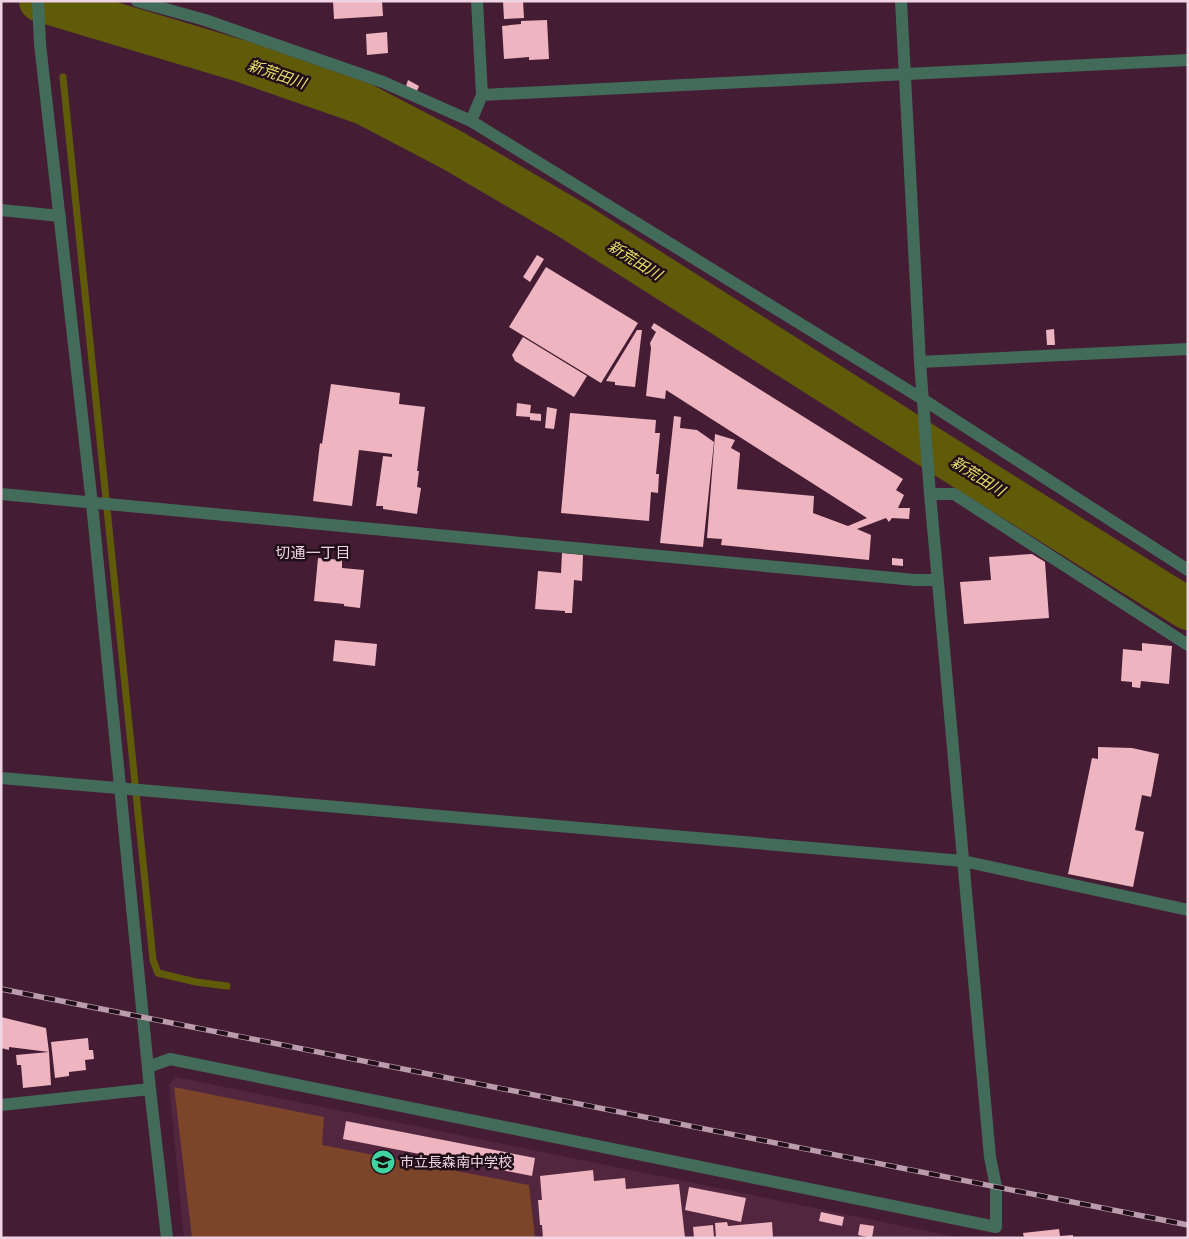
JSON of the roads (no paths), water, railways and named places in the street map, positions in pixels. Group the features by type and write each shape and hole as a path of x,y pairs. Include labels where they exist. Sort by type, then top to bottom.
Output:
{"street":[{"path":"38,1 39,26 92,504 150,1088 167,1238"},
{"path":"137,1 205,20 383,82 471,122 924,400 1188,570"},
{"path":"471,122 482,95 477,1"},
{"path":"148,1067 170,1059 997,1232 996,1187 990,1157 930,494 920,362 901,1"},
{"path":"482,95 1188,60"},
{"path":"1,210 60,216"},
{"path":"920,362 1188,349"},
{"path":"1,494 915,580 937,580"},
{"path":"930,494 954,494 1188,645"},
{"path":"1,778 963,862 1188,910"},
{"path":"1,1105 150,1088"}],"waterway":[{"name":"新荒田川","path":"40,1 244,62 364,104 452,150 575,222 1188,609"},
{"path":"63,77 153,960 158,973 196,982 227,986"}],"railway":[{"path":"1,989 1188,1225"}],"place":[{"name":"市立長森南中学校","path":"383,1162"}],"district":[{"name":"切通一丁目","path":"313,552"}]}
